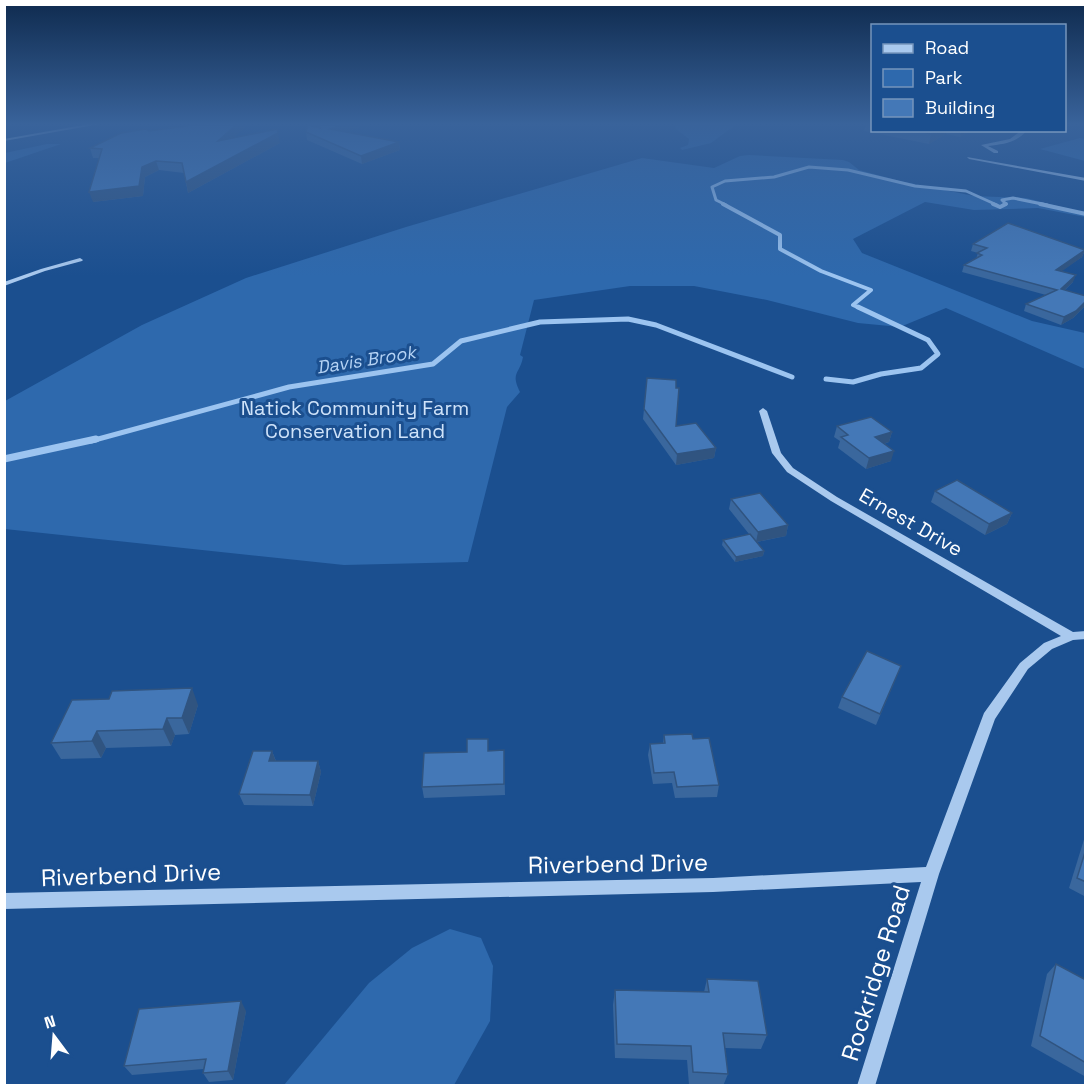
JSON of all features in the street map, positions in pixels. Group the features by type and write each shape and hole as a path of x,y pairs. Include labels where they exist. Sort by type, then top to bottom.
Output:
{"street":[{"path":"1053,174 1086,180"},
{"path":"4,284 80,260"},
{"name":"Ernest Drive","path":"763,411 777,453 790,470 834,498 1078,636"},
{"path":"931,874 989,717 1024,666 1048,646 1078,636"},
{"name":"Riverbend Drive","path":"4,901 350,891 713,885 931,874"},
{"name":"Rockridge Road","path":"866,1086 931,874"}],"green space":[{"name":"Natick Community Farm Conservation Land","path":"588,174 873,174 974,196 1026,198 1085,213 1085,217 1038,208 974,210 925,202 853,239 862,253 1032,321 1085,333 1085,369 946,308 900,327 858,323 767,300 694,286 630,286 534,300 520,355 523,357 522,363 516,377 520,392 507,407 468,562 344,565 5,529 5,401 142,325 246,278 406,227"},
{"path":"450,929 481,938 493,966 490,1021 454,1085 284,1085 369,983 412,948"}],"building":[{"path":"94,174 141,174 139,186 89,192"},
{"path":"184,174 201,174 186,182"},
{"path":"1008,223 1085,250 1056,270 1076,275 1061,289 1086,296 1086,301 1076,311 1064,317 1026,304 1057,290 964,265 982,255 977,253 987,248 973,244"},
{"path":"647,378 676,380 676,388 679,388 676,426 696,423 716,448 677,454 644,409"},
{"path":"871,417 892,432 875,437 894,451 869,458 841,437 848,435 837,426"},
{"path":"957,480 1012,513 989,524 935,491"},
{"path":"760,493 788,525 758,532 731,499"},
{"path":"750,534 764,551 736,557 723,540"},
{"path":"867,651 901,666 880,714 842,697"},
{"path":"192,688 182,718 167,718 163,729 97,731 92,741 51,743 72,700 109,699 112,691"},
{"path":"692,734 693,739 709,738 719,785 677,787 674,772 654,773 650,744 665,743 664,735"},
{"path":"467,739 488,739 488,751 504,750 504,784 422,787 424,753 467,752"},
{"path":"253,751 272,751 269,761 318,761 310,795 239,794"},
{"path":"1086,849 1086,882 1077,878"},
{"path":"1056,964 1086,980 1086,1063 1040,1036"},
{"path":"707,979 758,981 767,1035 723,1033 728,1074 693,1072 691,1046 617,1044 615,990 709,992"},
{"path":"241,1001 228,1071 203,1073 206,1059 124,1066 139,1009"}],"waterway":[{"name":"Davis Brook","path":"726,205 716,200 712,187 725,181 774,177 785,174"},
{"name":"Davis Brook","path":"864,174 915,186 966,191 997,205"},
{"name":"Davis Brook","path":"1006,204 1002,200 1013,198 1047,205"},
{"name":"Davis Brook","path":"723,204 780,235 780,249 821,271 871,290 853,305 862,309"},
{"name":"Davis Brook","path":"993,204 1000,207 1006,204"},
{"name":"Davis Brook","path":"1040,204 1086,214"},
{"name":"Davis Brook","path":"826,379 853,382 881,374 921,368 938,354 928,340 858,307"},
{"name":"Davis Brook","path":"91,441 289,387 433,364 461,341 540,322 628,319 656,325 792,377"},
{"name":"Davis Brook","path":"4,459 96,439"}]}
